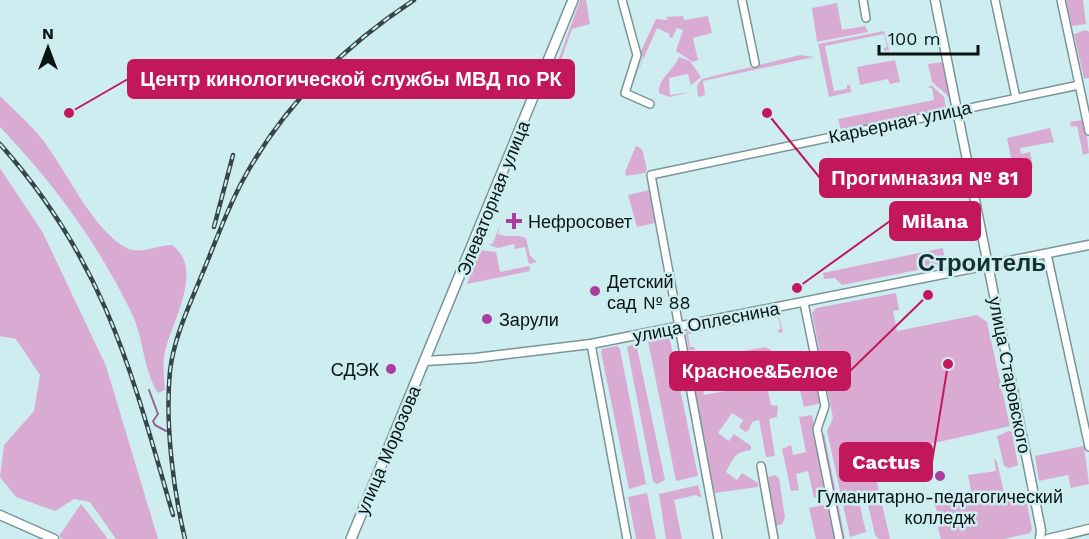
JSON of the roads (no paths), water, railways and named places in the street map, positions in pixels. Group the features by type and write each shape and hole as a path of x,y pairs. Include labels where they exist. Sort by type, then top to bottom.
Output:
{"main road":[{"name":"Элеваторная улица","path":"425,361 573,0"},
{"name":"улица Морозова","path":"351,539 425,361"}],"street":[{"path":"622,0 637,56 625,93 650,104"},
{"path":"742,0 755,63"},
{"path":"863,0 866,18"},
{"name":"улица Старовского","path":"935,0 1041,530 1040,539"},
{"path":"994,0 1016,98"},
{"path":"1061,0 1089,131"},
{"name":"Карьерная улица","path":"680,328 651,175 1079,86"},
{"name":"улица Оплеснина","path":"425,361 475,358 591,344 1089,245"},
{"path":"1047,254 1089,447"},
{"path":"804,303 825,406 817,429 840,539"},
{"path":"680,328 718,539"},
{"path":"591,344 627,539"},
{"path":"761,466 774,539"},
{"path":"0,515 54,539"},
{"path":"1048,539 1089,529"}],"waterway":[{"path":"149,390 158,414 153,421 155,425 166,431"}],"railway":[{"path":"185,539 171,456 170,371 183,321 227,214 259,153 296,103 363,37 414,0"},
{"path":"0,144 36,188 65,231 110,319 143,412 173,515"},
{"path":"214,227 233,155"}],"place":[{"name":"Центр кинологической службы МВД по РК","path":"69,113"},
{"name":"Прогимназия № 81","path":"767,113"},
{"name":"Нефросовет","path":"514,221"},
{"name":"Milana","path":"797,288"},
{"name":"Детский сад № 88","path":"595,291"},
{"name":"Красное&Белое","path":"928,295"},
{"name":"Зарули","path":"487,319"},
{"name":"Cactus","path":"948,364"},
{"name":"СДЭК","path":"391,369"},
{"name":"Гуманитарно-педагогический колледж","path":"940,476"}],"district":[{"name":"Строитель","path":"982,263"}]}
